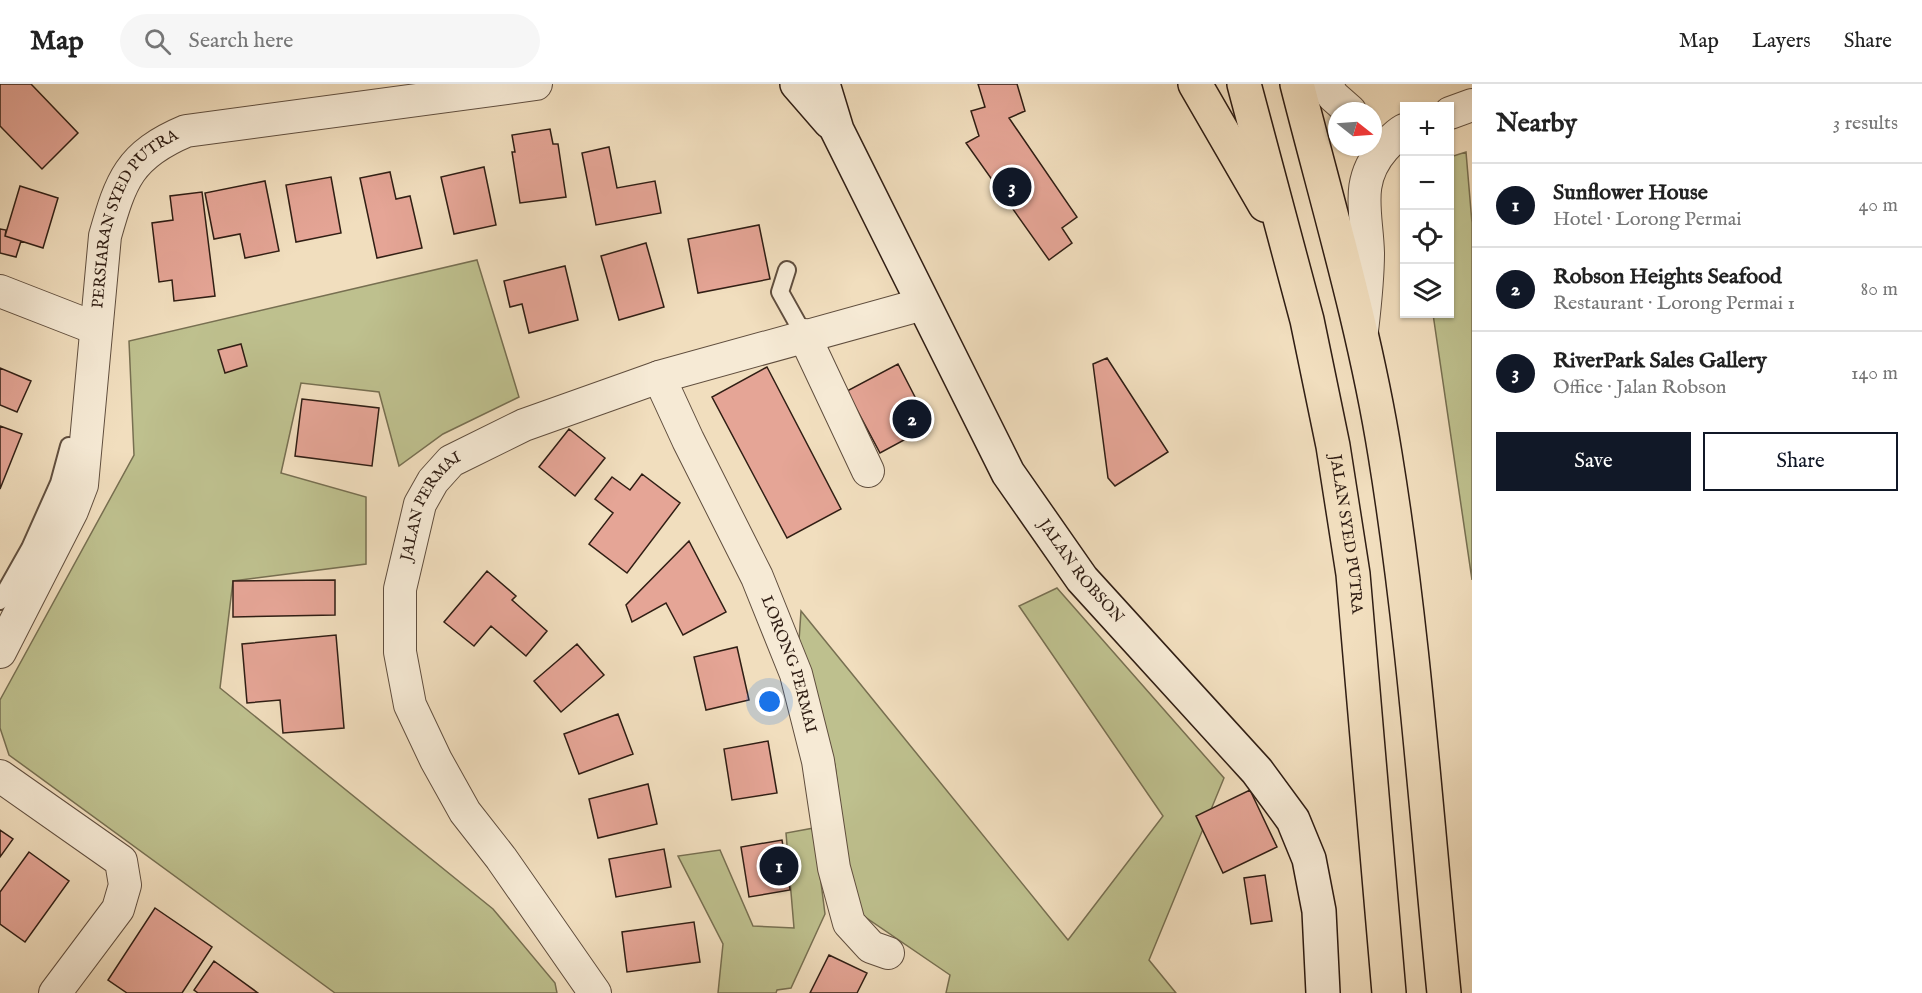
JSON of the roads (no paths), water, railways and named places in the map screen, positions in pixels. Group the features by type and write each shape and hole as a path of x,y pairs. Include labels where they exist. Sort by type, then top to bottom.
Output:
{"main road":[{"name":"JALAN ROBSON","path":"797,84 837,130"},
{"name":"JALAN ROBSON","path":"823,84 837,130 1008,473 1082,579 1257,771 1293,820 1309,859 1319,911 1323,993"},
{"path":"1195,84 1287,243"},
{"name":"JALAN SYED PUTRA","path":"1244,84 1307,320 1331,434 1353,574 1389,993"},
{"path":"1297,84 1361,335 1385,453 1404,589 1444,993"}],"street":[{"name":"PERSIARAN SYED PUTRA","path":"0,652 72,511 82,485 105,236 116,199 126,177 143,157 161,142 186,131 536,84"},
{"path":"1326,84 1340,102"},
{"path":"1454,111 1472,105"},
{"path":"1361,335 1368,289 1364,186 1370,168 1391,130"},
{"path":"0,291 95,328"},
{"name":"JALAN PERMAI","path":"595,993 501,858 465,812 436,760 410,705 399,652 400,590 420,504 433,482 451,461 524,425 659,377 804,335 923,304"},
{"path":"804,335 868,471"},
{"name":"LORONG PERMAI","path":"659,377 757,577 796,674 818,761 834,868 849,923 871,947 888,953"},
{"path":"0,776 122,861 125,885 118,909 56,993"}],"lane":[{"path":"787,270 780,292 804,335"},
{"path":"0,602 30,548 59,483 69,446"}],"place":[{"name":"RiverPark Sales Gallery","path":"1012,187"},
{"name":"Robson Heights Seafood","path":"912,419"},
{"name":"Sunflower House","path":"779,866"}]}
